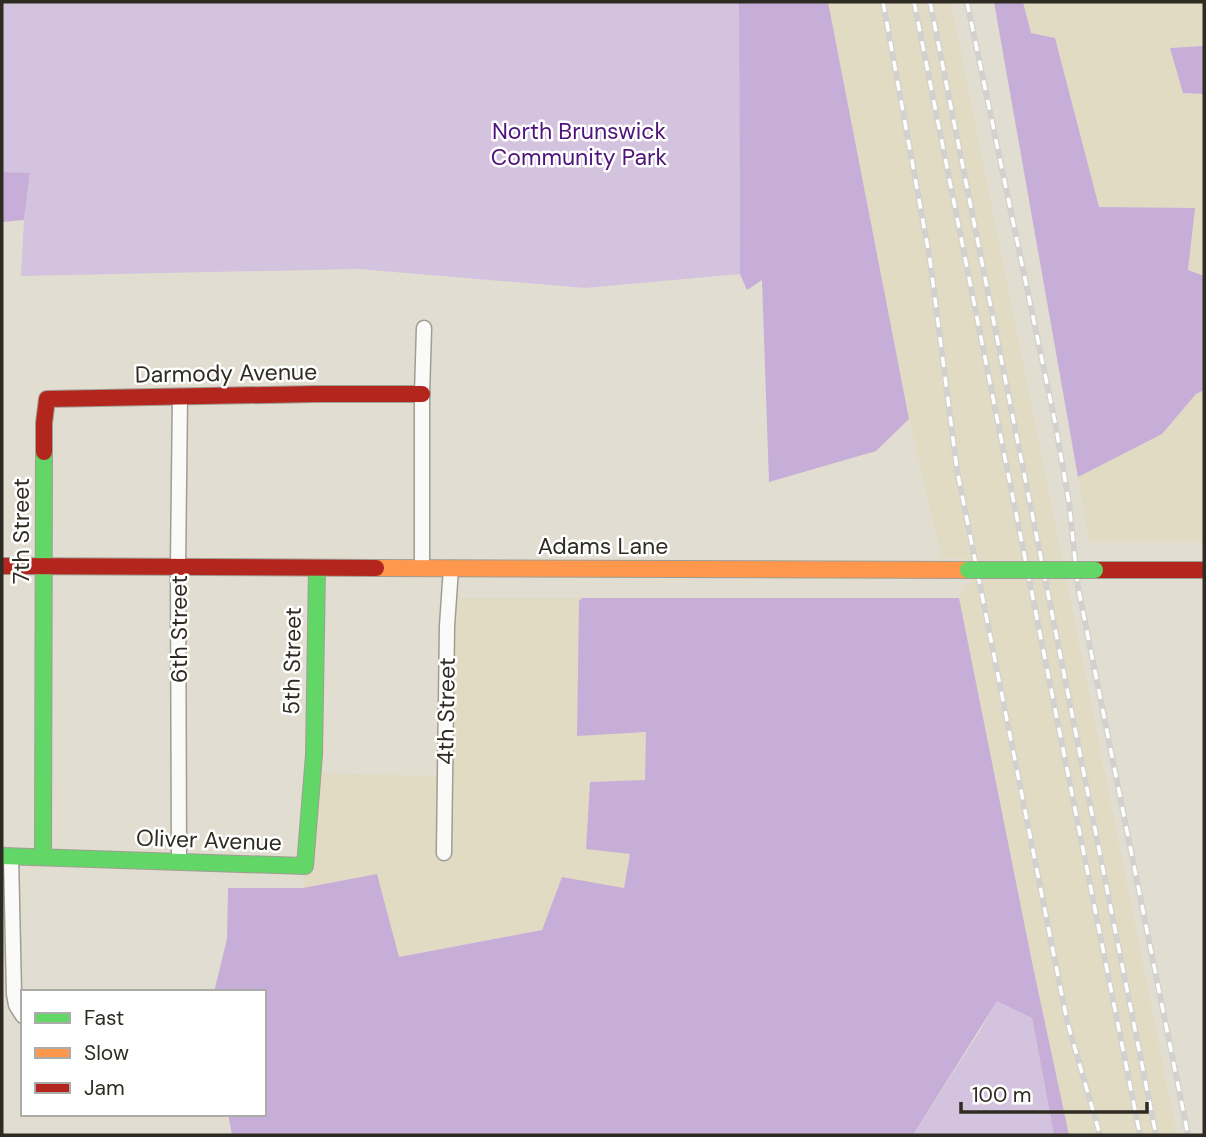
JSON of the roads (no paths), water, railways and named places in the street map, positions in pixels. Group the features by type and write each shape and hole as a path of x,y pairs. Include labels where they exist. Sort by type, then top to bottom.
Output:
{"street":[{"path":"422,568 424,328"},
{"name":"Darmody Avenue","path":"45,415 47,399 422,394"},
{"name":"6th Street","path":"179,862 180,396"},
{"name":"7th Street","path":"43,857 45,415"},
{"name":"Adams Lane","path":"2,566 1204,570"},
{"name":"5th Street","path":"314,755 317,568"},
{"name":"4th Street","path":"444,853 447,626 451,568"},
{"name":"Oliver Avenue","path":"6,856 305,866 314,755"},
{"path":"6,856 14,994 21,1013"}],"railway":[{"path":"883,2 930,260 957,470 1067,1021 1100,1135"},
{"path":"914,2 1140,1135"},
{"path":"930,2 1156,1135"},
{"path":"967,2 1055,422 1069,503 1078,587 1188,1135"}],"park label":[{"name":"North Brunswick Community Park","path":"579,144"}]}
